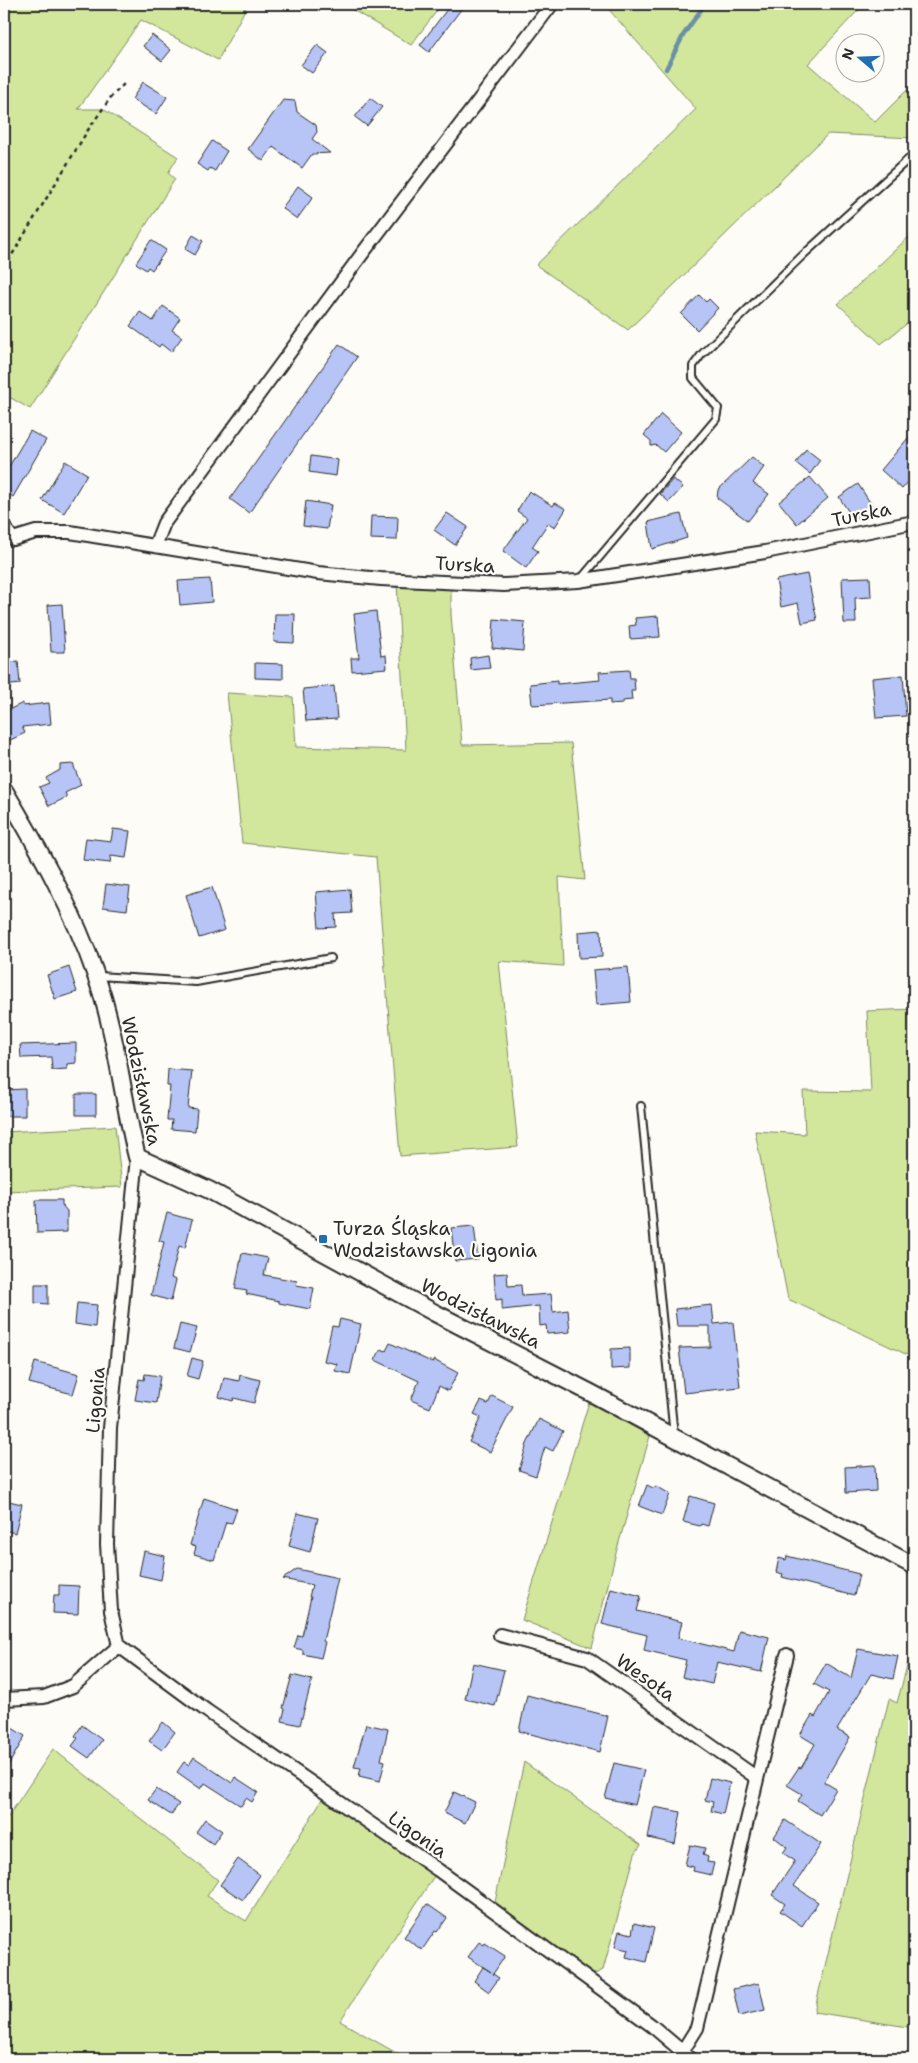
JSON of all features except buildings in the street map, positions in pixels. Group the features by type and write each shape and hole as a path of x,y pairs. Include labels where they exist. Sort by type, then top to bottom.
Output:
{"street":[{"path":"155,546 169,515 362,254 552,4"},
{"name":"Turska","path":"4,527 8,542 36,532 57,531 318,573 381,579 504,585 578,582 765,552 914,522"},
{"name":"Wodzisławska","path":"4,790 27,829 67,906 96,976 116,1046 127,1118 136,1157 209,1190 427,1308 674,1437 914,1566"},
{"name":"Ligonia","path":"136,1157 110,1428 107,1544 110,1611 119,1646 207,1711 438,1870 651,2025 686,2055"},
{"name":"Wesoła","path":"500,1635 587,1658 758,1778"},
{"path":"4,1699 44,1698 73,1686 119,1646"},
{"path":"686,2055 697,2028 787,1654"}],"lane":[{"path":"578,582 716,419 718,408 715,402 693,378 693,366 702,354 802,256 914,154"},
{"path":"96,976 196,982 331,958"},
{"path":"641,1106 674,1437"}],"path":[{"path":"4,268 88,130 111,97 125,83"}],"green space":[{"path":"4,4 248,4 218,60 141,20 78,109 103,109 178,157 168,173 175,179 30,409 4,394"},
{"path":"343,4 442,4 411,45"},
{"path":"604,4 864,4 808,64 875,122 914,83 914,138 828,134 628,330 536,265 696,109"},
{"path":"914,232 914,318 881,344 838,304"},
{"path":"397,583 451,587 451,615 462,745 571,743 585,880 559,877 563,966 499,961 518,1147 400,1156 376,857 242,843 227,693 293,697 296,747 406,750"},
{"path":"914,1009 914,1358 788,1299 755,1131 805,1134 803,1091 871,1092 867,1011"},
{"path":"115,1126 122,1187 4,1191 4,1132"},
{"path":"589,1402 650,1436 617,1549 592,1648 522,1620"},
{"path":"914,1640 914,2028 814,2012 889,1699 897,1703"},
{"path":"53,1749 218,1880 207,1896 246,1921 326,1793 438,1870 340,2021 407,2059 4,2059 4,1813 8,1817"},
{"path":"524,1762 641,1845 635,1854 603,1970 593,1975 495,1902"}],"waterway":[{"path":"666,69 684,34 705,4"}],"place":[{"name":"Turza Śląska Wodzisławska Ligonia","path":"323,1239"}]}
